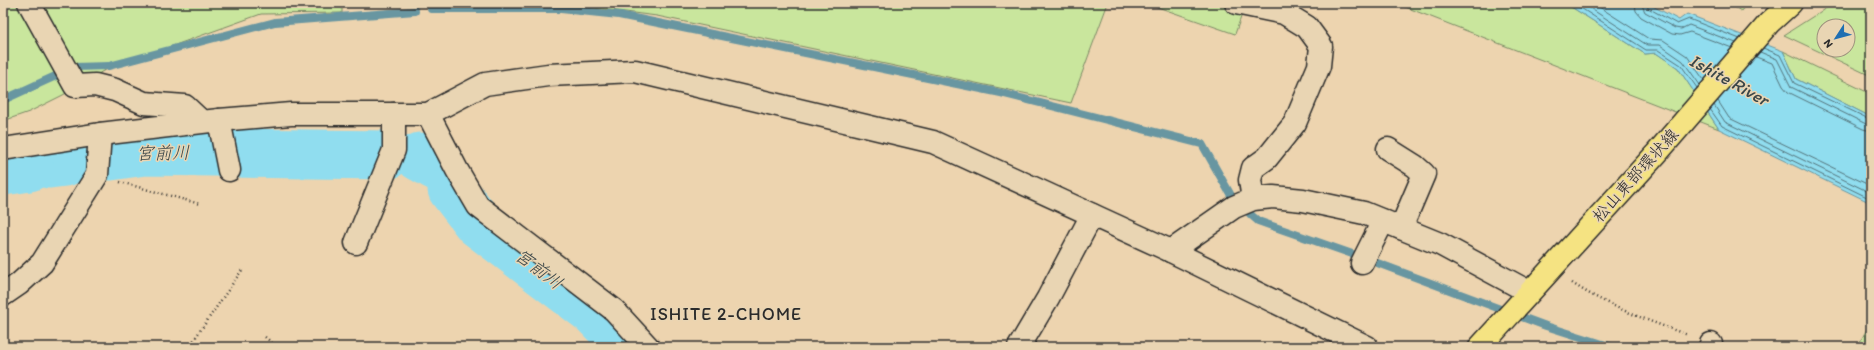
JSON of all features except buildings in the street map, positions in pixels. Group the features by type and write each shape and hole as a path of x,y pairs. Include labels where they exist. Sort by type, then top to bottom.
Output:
{"main road":[{"name":"松山東部環状線","path":"1480,347 1656,154 1769,23 1791,3"}],"street":[{"path":"29,3 75,86 95,85 114,90 144,103 185,106 210,121 229,170"},
{"path":"1236,3 1284,13 1307,27 1321,46 1319,66 1295,123 1267,158 1253,168 1250,180 1253,198"},
{"path":"3,150 100,134 210,121 291,114 428,114 485,84 548,75 635,71 933,142 1171,251 1367,347"},
{"path":"356,243 394,150 394,114"},
{"path":"428,114 457,170 478,206 614,310 648,347"},
{"path":"3,294 19,284 42,263 97,175 100,134"},
{"path":"1362,263 1392,224 1424,174 1415,166 1388,150"},
{"path":"1171,251 1234,207 1253,198 1274,197 1303,200 1364,213 1392,224 1440,244 1529,292"},
{"path":"1024,346 1092,215"}],"path":[{"path":"97,175 200,204"},
{"path":"1550,269 1587,293 1662,326 1711,345"},
{"path":"190,347 242,270"},
{"path":"265,337 277,347"}],"green space":[{"path":"3,3 342,3 342,13 261,14 103,71 63,95 29,112 3,121"},
{"path":"435,3 1108,3 1071,103 657,16 562,4 435,5"},
{"path":"1146,3 1246,3 1235,34"},
{"path":"1395,3 1565,3 1645,54 1656,53 1678,68 1719,129"},
{"path":"1728,3 1747,3 1741,11"},
{"path":"1834,3 1871,3 1871,76 1833,58 1856,58 1856,18 1816,18 1816,50 1784,35"},
{"path":"1783,51 1871,94 1871,117 1796,79"},
{"path":"1871,322 1871,347 1857,347"}],"water":[{"name":"Ishite River","path":"1565,3 1647,3 1679,20 1687,14 1783,51 1796,79 1871,117 1871,203 1719,129 1678,68 1656,53 1645,54"}],"waterway":[{"path":"431,9 561,9 619,15 1001,93 1202,144 1233,199"},
{"path":"74,67 109,66 275,22 415,11"},
{"path":"3,100 60,74"},
{"name":"宮前川","path":"110,156 144,151 216,152"},
{"name":"宮前川","path":"232,153 387,155"},
{"name":"宮前川","path":"420,157 436,166"},
{"name":"宮前川","path":"49,164 65,162"},
{"name":"宮前川","path":"3,171 29,167"},
{"name":"宮前川","path":"452,189 478,223 594,311 629,347"},
{"path":"1250,214 1258,221 1358,256"},
{"path":"1372,261 1546,326 1612,347"}],"district":[{"name":"ISHITE 2-CHOME","path":"726,314"}]}
